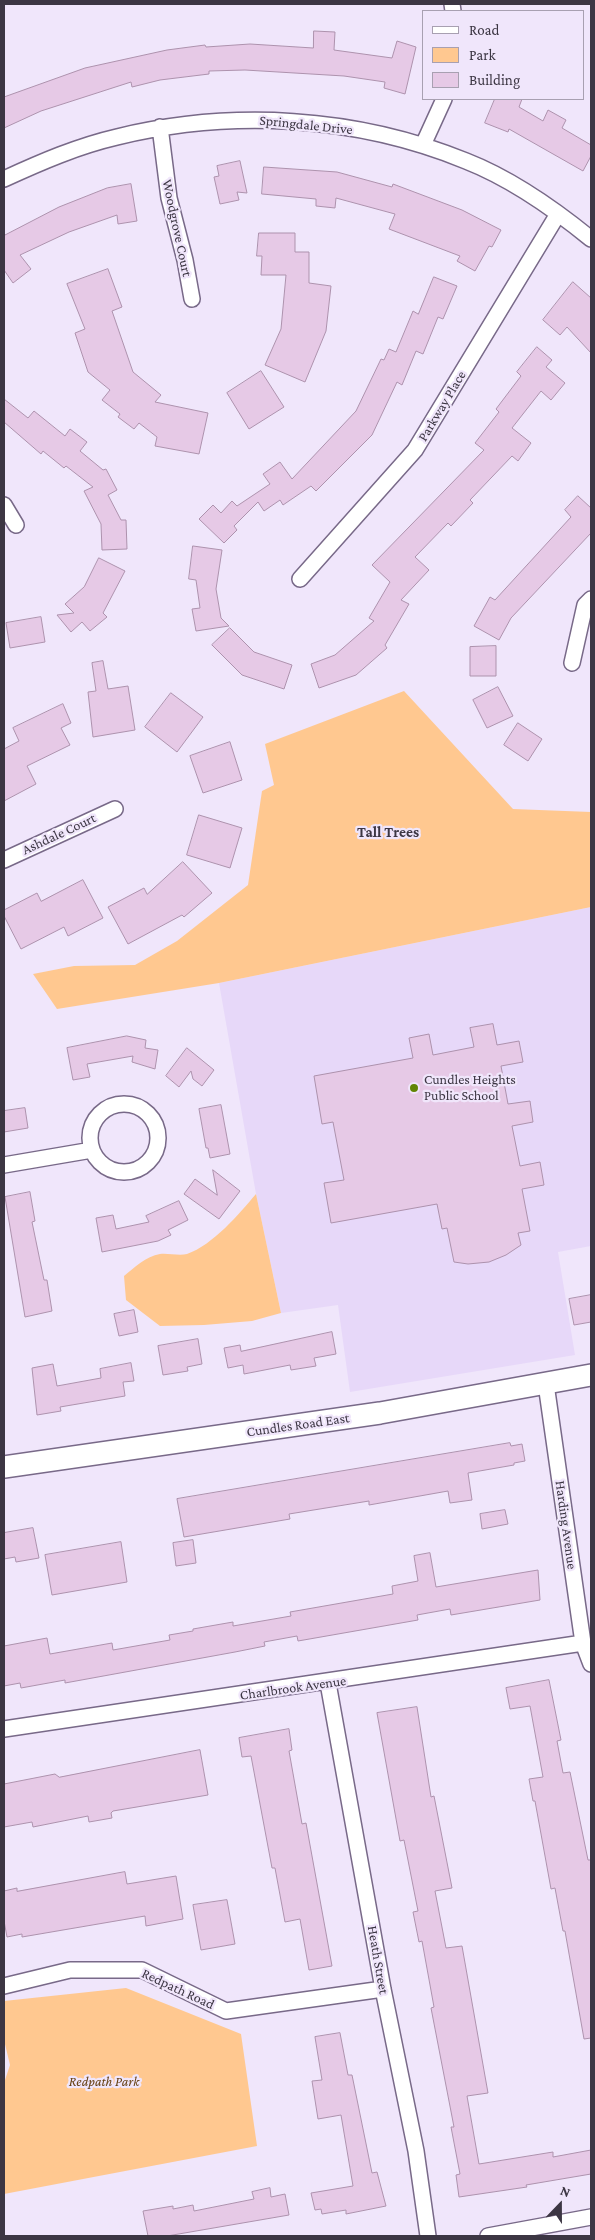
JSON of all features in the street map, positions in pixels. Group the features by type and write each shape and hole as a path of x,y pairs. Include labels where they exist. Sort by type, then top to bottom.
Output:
{"main road":[{"name":"Cundles Road East","path":"4,1467 380,1413 591,1375"}],"street":[{"path":"423,145 444,100"},
{"name":"Springdale Drive","path":"4,179 53,157 116,137 160,127 206,121 275,119 337,126 423,145 467,161 528,192 591,238"},
{"name":"Woodgrove Court","path":"160,127 169,198 185,260 192,299"},
{"name":"Parkway Place","path":"300,579 415,450 558,214"},
{"path":"4,505 16,525"},
{"path":"572,663 585,605 591,599"},
{"name":"Ashdale Court","path":"4,860 115,809"},
{"path":"119,1104 140,1108 148,1114 158,1128 158,1142 155,1153 149,1162 137,1170 126,1172 112,1170 100,1162 92,1150 91,1134 96,1119 108,1108 119,1104"},
{"path":"4,1165 92,1150"},
{"name":"Harding Avenue","path":"546,1384 583,1643 591,1664"},
{"name":"Charlbrook Avenue","path":"4,1729 328,1683 583,1643"},
{"name":"Heath Street","path":"328,1683 383,1989 416,2151 428,2236"},
{"name":"Redpath Road","path":"4,1986 70,1970 142,1970 226,2011 383,1989"},
{"path":"488,2236 591,2217"}],"shaded area":[{"name":"Cundles Heights Public School","path":"591,907 591,1246 558,1252 575,1355 350,1392 338,1305 281,1313 256,1194 219,983"}],"green space":[{"path":"404,691 513,809 591,812 591,907 219,983 57,1009 33,974 74,966 135,965 177,941 248,885 262,791 274,785 265,744"},
{"path":"256,1194 281,1313 252,1321 160,1326 126,1300 124,1276 132,1269 155,1255 184,1255 197,1250 225,1228"},
{"name":"Redpath Park","path":"126,1988 241,2034 257,2146 4,2194 4,2083 10,2065 4,2040 4,2001"}],"building":[{"path":"314,31 335,32 334,50 392,58 397,41 416,47 405,94 384,88 385,82 344,76 245,70 209,71 209,74 160,80 132,87 131,82 41,111 4,128 4,97 85,68 167,50 205,45 206,47 250,44 313,48"},
{"path":"495,100 522,100 519,107 543,121 548,110 566,120 562,128 591,145 591,156 583,171 509,129 508,132 485,123"},
{"path":"240,161 247,193 237,192 239,200 220,204 214,177 219,176 217,166"},
{"path":"264,167 337,172 392,187 393,184 462,210 501,230 492,247 489,246 475,271 457,261 460,256 389,229 395,214 336,198 335,208 316,206 316,199 262,194"},
{"path":"131,184 137,221 118,224 117,215 69,232 20,255 31,269 13,283 4,270 4,233 5,235 59,207 107,188"},
{"path":"259,233 295,233 295,252 309,252 309,283 331,286 326,331 305,382 265,365 281,329 286,275 261,275 262,256 257,256"},
{"path":"108,269 122,307 112,311 133,372 161,395 155,402 208,413 199,454 155,446 157,437 139,423 134,429 118,417 120,414 102,400 110,390 88,372 75,333 85,329 67,284"},
{"path":"434,277 457,286 443,319 438,317 423,354 416,351 402,385 397,382 372,435 316,491 311,486 283,505 280,500 264,511 258,502 234,526 237,530 224,543 199,519 213,505 221,513 232,501 237,506 270,484 263,474 280,462 292,479 356,411 381,359 384,360 389,349 396,352 413,311 418,314"},
{"path":"573,282 591,298 591,353 567,327 560,335 543,320"},
{"path":"537,347 552,360 546,367 565,383 551,400 541,391 512,428 531,443 518,461 512,456 470,500 473,503 451,526 448,523 415,557 429,570 401,600 409,604 385,645 387,648 356,675 319,688 311,664 335,655 374,621 369,618 390,582 372,565 484,450 475,443 499,412 496,409 521,376 517,372"},
{"path":"261,371 284,407 249,429 227,393"},
{"path":"4,399 28,418 34,411 65,436 70,429 87,442 80,451 103,470 106,469 117,490 108,495 121,520 126,520 127,549 102,550 101,524 84,491 93,487 66,466 64,468 43,451 41,454 4,422"},
{"path":"578,496 591,508 591,533 511,618 499,640 474,626 490,597 495,600 571,517 565,510"},
{"path":"193,546 222,550 216,589 221,618 229,626 196,631 192,609 200,608 196,580 189,579"},
{"path":"99,558 125,571 103,613 107,617 90,631 82,622 71,632 57,615 74,613 65,604 84,587"},
{"path":"41,617 45,642 10,648 6,623"},
{"path":"230,628 254,652 292,665 284,689 242,675 212,645"},
{"path":"496,646 496,676 470,676 470,647"},
{"path":"103,661 108,689 128,686 135,730 93,737 88,692 96,691 92,663"},
{"path":"498,687 513,716 487,728 473,700"},
{"path":"171,693 203,717 177,752 145,727"},
{"path":"63,704 71,723 61,728 70,745 27,766 36,784 4,801 4,749 19,741 13,728"},
{"path":"518,723 542,739 528,761 504,745"},
{"path":"230,742 242,780 203,793 190,756"},
{"path":"199,815 242,828 230,868 187,855"},
{"path":"183,862 212,893 184,917 182,915 128,944 108,907 144,888 147,894"},
{"path":"83,880 103,918 68,936 64,927 21,949 4,916 4,910 37,893 41,901"},
{"path":"493,1024 497,1045 519,1041 523,1062 501,1066 508,1104 530,1101 533,1122 512,1126 520,1166 540,1162 544,1185 522,1189 530,1231 518,1233 521,1245 506,1255 489,1262 468,1264 454,1262 447,1228 442,1229 437,1204 331,1223 324,1183 344,1180 333,1122 322,1124 314,1076 413,1058 409,1038 429,1034 433,1055 474,1047 470,1028"},
{"path":"127,1036 146,1040 145,1048 158,1050 155,1069 132,1062 133,1056 87,1064 90,1077 73,1080 67,1048"},
{"path":"187,1048 214,1070 202,1086 193,1079 191,1071 179,1087 166,1076"},
{"path":"221,1105 230,1154 210,1158 208,1148 206,1148 199,1109"},
{"path":"25,1108 28,1128 4,1132 4,1111"},
{"path":"213,1170 240,1191 219,1219 184,1194 195,1179 217,1195"},
{"path":"30,1192 35,1221 32,1222 44,1280 47,1280 52,1311 25,1317 5,1197"},
{"path":"179,1201 188,1220 168,1230 171,1235 158,1241 102,1252 96,1218 113,1215 116,1229 149,1222 146,1216"},
{"path":"591,1295 591,1322 574,1325 569,1299"},
{"path":"134,1310 138,1332 119,1336 114,1314"},
{"path":"332,1332 336,1354 314,1358 316,1366 291,1370 290,1365 244,1374 243,1365 228,1368 224,1348 240,1345 241,1351"},
{"path":"198,1339 202,1364 187,1367 188,1371 163,1375 158,1346"},
{"path":"131,1363 134,1381 123,1382 125,1396 60,1407 61,1411 37,1415 32,1368 53,1364 57,1386 101,1378 100,1369"},
{"path":"510,1443 511,1446 522,1444 525,1461 514,1463 514,1465 468,1473 472,1500 450,1503 448,1491 369,1505 369,1501 289,1514 290,1519 184,1537 177,1499"},
{"path":"505,1510 508,1524 482,1529 480,1514"},
{"path":"33,1528 39,1558 16,1562 15,1557 4,1559 4,1533"},
{"path":"193,1540 196,1563 176,1566 173,1543"},
{"path":"121,1542 127,1582 52,1595 45,1555"},
{"path":"430,1553 436,1587 538,1570 540,1600 451,1615 450,1609 417,1615 418,1620 298,1641 297,1636 264,1642 265,1646 65,1683 65,1680 21,1688 20,1683 4,1686 4,1646 47,1638 50,1654 112,1643 113,1650 170,1640 169,1635 193,1631 193,1629 233,1622 233,1626 291,1616 290,1612 393,1594 392,1586 418,1581 414,1556"},
{"path":"549,1680 561,1740 557,1741 563,1773 570,1772 588,1860 591,1860 591,2038 584,2039 565,1931 563,1931 555,1888 551,1889 535,1801 533,1801 529,1779 543,1777 530,1706 510,1709 506,1688"},
{"path":"417,1707 431,1797 434,1796 452,1888 435,1891 446,1948 462,1946 488,2093 467,2096 479,2164 553,2152 553,2157 591,2150 591,2174 526,2185 527,2187 459,2197 456,2175 460,2174 451,2127 454,2127 431,2008 434,2007 422,1941 419,1942 413,1912 418,1911 404,1840 400,1841 377,1713"},
{"path":"289,1729 292,1750 289,1751 302,1824 306,1823 332,1966 309,1970 300,1919 285,1922 275,1868 272,1868 251,1756 242,1757 239,1738"},
{"path":"200,1750 208,1795 113,1811 111,1813 112,1818 89,1822 88,1816 33,1827 32,1822 4,1827 4,1784 55,1774 59,1777"},
{"path":"125,1872 127,1884 176,1876 183,1919 146,1926 145,1916 22,1937 22,1934 7,1937 4,1921 4,1891 17,1888 17,1891"},
{"path":"227,1900 235,1944 201,1950 193,1905"},
{"path":"340,2033 348,2075 352,2075 372,2173 377,2172 386,2206 346,2214 346,2210 322,2214 321,2209 315,2210 311,2193 353,2186 341,2115 318,2119 312,2081 322,2080 315,2037"},
{"path":"270,2188 271,2197 285,2194 289,2215 167,2236 148,2236 143,2211 173,2206 173,2209 193,2205 194,2211 254,2199 252,2192"}],"place":[{"name":"Cundles Heights Public School","path":"414,1088"}],"district":[{"name":"Tall Trees","path":"388,832"}]}
